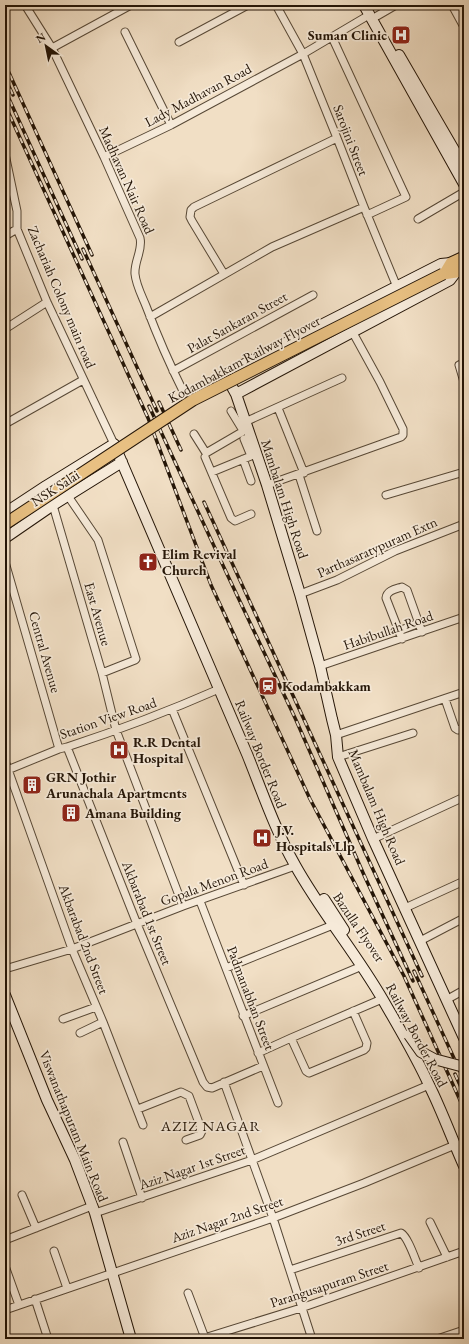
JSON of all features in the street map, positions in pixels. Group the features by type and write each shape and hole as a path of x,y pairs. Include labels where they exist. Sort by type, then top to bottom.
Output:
{"main road":[{"name":"Kodambakkam Railway Flyover","path":"5,524 193,400 452,270 464,257"}],"street":[{"name":"Madhavan Nair Road","path":"25,5 52,48 104,157 140,238 142,244 136,262 135,274 139,290 173,371 185,394 225,374"},
{"path":"52,48 131,5"},
{"path":"179,42 248,5"},
{"name":"Sarojini Street","path":"276,5 303,54 397,287"},
{"path":"364,5 372,10 464,167"},
{"name":"Lady Madhavan Road","path":"104,157 171,126 303,54 332,37 372,10 396,5"},
{"path":"452,5 464,27"},
{"path":"372,10 464,184"},
{"path":"125,32 171,126"},
{"path":"332,37 406,196 367,215"},
{"path":"394,46 405,54 464,153"},
{"path":"224,274 192,221 190,217 191,210 338,138"},
{"name":"Zachariah Colony main road","path":"5,154 17,211 17,228 47,302 114,444"},
{"path":"418,219 464,192"},
{"path":"150,318 272,247 364,207"},
{"path":"5,236 17,228"},
{"path":"225,374 441,264 452,270 450,280 236,394"},
{"name":"Palat Sankaran Street","path":"173,371 313,295"},
{"path":"5,329 47,302"},
{"path":"267,485 301,474 403,435 403,429 380,382 352,332"},
{"path":"291,341 302,358"},
{"path":"258,357 268,376"},
{"path":"464,363 459,365 464,382"},
{"name":"Mambalam High Road","path":"225,374 236,394 241,418 253,455 267,485 300,594 320,666 336,736 338,757 373,839 464,1038"},
{"path":"241,418 278,408 342,378"},
{"path":"5,424 83,380"},
{"path":"278,408 301,474 317,531"},
{"path":"194,434 207,453 242,432 241,418 231,411"},
{"path":"212,472 253,455 244,439"},
{"path":"5,513 114,444"},
{"name":"Railway Border Road","path":"114,444 219,689 274,823 295,866 333,925 362,966 382,1000 429,1085 464,1166"},
{"path":"206,457 230,518 235,521 251,514"},
{"path":"243,459 251,481"},
{"name":"NSK Salai","path":"5,538 53,505 122,462"},
{"path":"386,495 464,472"},
{"name":"East Avenue","path":"46,486 53,505 102,673 116,730 183,906"},
{"path":"68,496 98,540 136,656 135,660 102,673"},
{"name":"Parthasaratypuram Extn","path":"300,594 337,580 395,551 464,524"},
{"name":"Central Avenue","path":"5,562 59,749"},
{"path":"402,638 386,598 389,592 402,587 408,590 422,632"},
{"name":"Habibullah Road","path":"320,666 464,617"},
{"path":"399,631 419,623"},
{"name":"Station View Road","path":"6,771 59,749 172,709 219,689"},
{"path":"336,736 464,692"},
{"path":"445,699 455,728 458,730 464,729"},
{"path":"172,709 244,885"},
{"path":"338,757 413,733"},
{"name":"Akbarabad 1st Street","path":"67,747 137,924 203,1082 207,1087 212,1088 224,1082"},
{"name":"Akbarabad 2nd Street","path":"5,761 6,771 72,949 103,1022 143,1125"},
{"path":"373,839 464,797"},
{"name":"Bazulla Flyover","path":"265,798 307,876 334,913 380,983 421,1052 434,1059 464,1067"},
{"name":"Gopala Menon Road","path":"5,969 72,949 183,906 295,866"},
{"path":"405,908 464,882"},
{"name":"Padmanabhan Street","path":"200,901 262,1066 278,1103"},
{"path":"420,941 464,918"},
{"path":"226,968 333,925"},
{"path":"243,1016 362,966"},
{"path":"446,1000 464,990"},
{"name":"Viswanathapuram Main Road","path":"5,995 47,1100 75,1160 113,1272 131,1339"},
{"path":"258,1053 353,1011 382,1000"},
{"path":"63,1020 96,1006"},
{"path":"291,1038 306,1071 309,1073 364,1050 367,1043 353,1011"},
{"path":"80,1033 103,1022"},
{"path":"262,1066 224,1082 273,1218 312,1339"},
{"name":"Aziz Nagar 1st Street","path":"5,1240 36,1228 93,1210 142,1198 252,1160 429,1085"},
{"path":"138,1109 181,1092 189,1096 202,1131 200,1135 186,1140"},
{"path":"123,1142 142,1198"},
{"name":"Aziz Nagar 2nd Street","path":"5,1310 273,1218 364,1183 455,1145"},
{"path":"22,1195 36,1228"},
{"path":"430,1222 447,1257"},
{"name":"3rd Street","path":"290,1270 401,1233 404,1235 419,1268"},
{"path":"54,1251 67,1288"},
{"name":"Parangusapuram Street","path":"203,1338 301,1308 464,1251"},
{"path":"5,1266 19,1305"},
{"path":"188,1293 203,1338"},
{"path":"35,1299 48,1339"},
{"path":"437,1339 464,1330"}],"railway":[{"path":"5,64 92,255"},
{"path":"5,78 13,95"},
{"path":"5,90 82,259"},
{"path":"5,105 148,418 211,585 310,799 404,976 464,1109"},
{"path":"83,249 157,411"},
{"path":"159,402 181,450"},
{"path":"149,406 296,720 364,875 413,981"},
{"path":"204,502 422,976"},
{"path":"414,971 464,1080"},
{"path":"455,1074 464,1094"}],"place":[{"name":"Suman Clinic","path":"401,35"},
{"name":"Elim Revival Church","path":"148,562"},
{"name":"Kodambakkam","path":"268,686"},
{"name":"R.R Dental Hospital","path":"119,750"},
{"name":"GRN Jothir Arunachala Apartments","path":"32,785"},
{"name":"Amana Building","path":"71,813"},
{"name":"J.V. Hospitals Llp","path":"262,838"}],"district":[{"name":"AZIZ NAGAR","path":"211,1125"}]}
